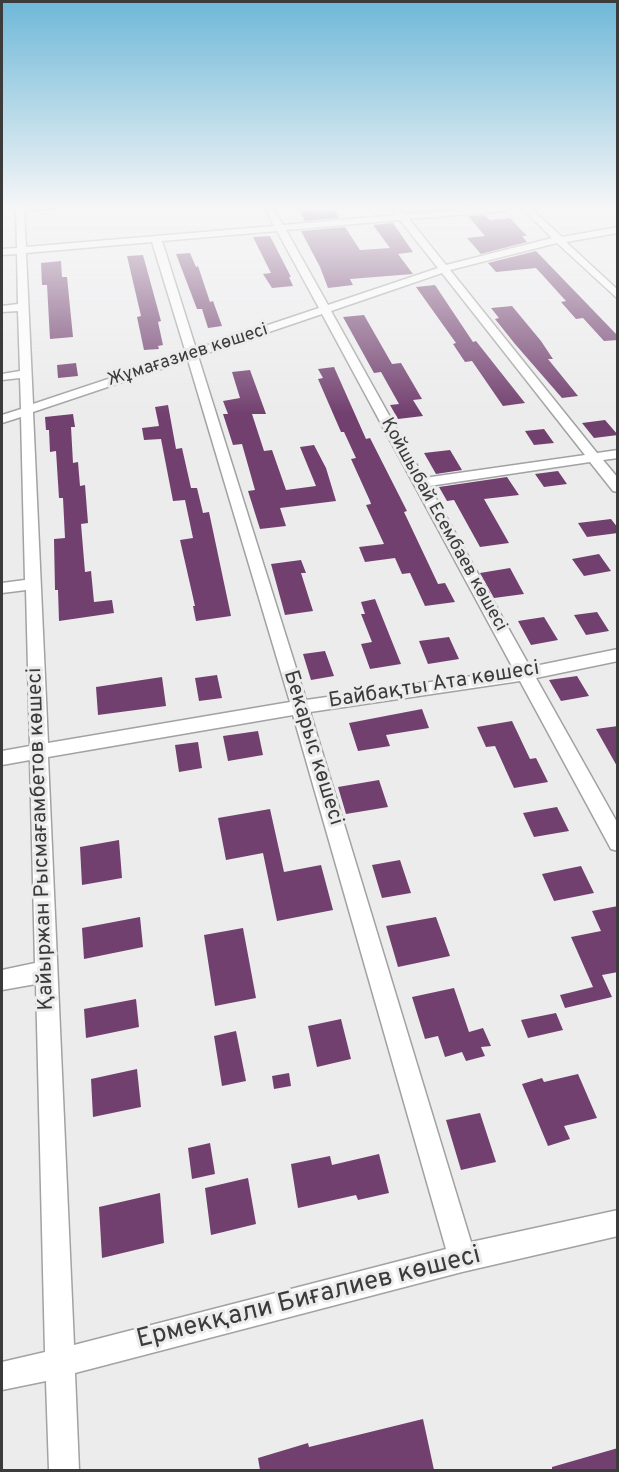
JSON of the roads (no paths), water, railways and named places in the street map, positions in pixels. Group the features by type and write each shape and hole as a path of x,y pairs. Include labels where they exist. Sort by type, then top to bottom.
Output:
{"street":[{"name":"Қайыржан Рысмағамбетов көшесі","path":"17,277 23,307 26,374 25,410 64,1470"},
{"name":"Бекарыс көшесі","path":"168,277 300,707 462,1258"},
{"name":"Қойшыбай Есембаев көшесі","path":"307,277 618,843"},
{"name":"Жұмағазиев көшесі","path":"2,419 421,277"},
{"path":"450,277 618,488"},
{"path":"599,277 615,291"},
{"path":"2,309 23,307"},
{"path":"2,377 26,374"},
{"path":"420,483 618,454"},
{"path":"2,588 33,584"},
{"name":"Байбақты Ата көшесі","path":"2,758 300,707 525,674 618,655"},
{"path":"2,981 47,972"},
{"name":"Ермекқали Биғалиев көшесі","path":"2,1376 60,1363 462,1258 618,1223"}]}
